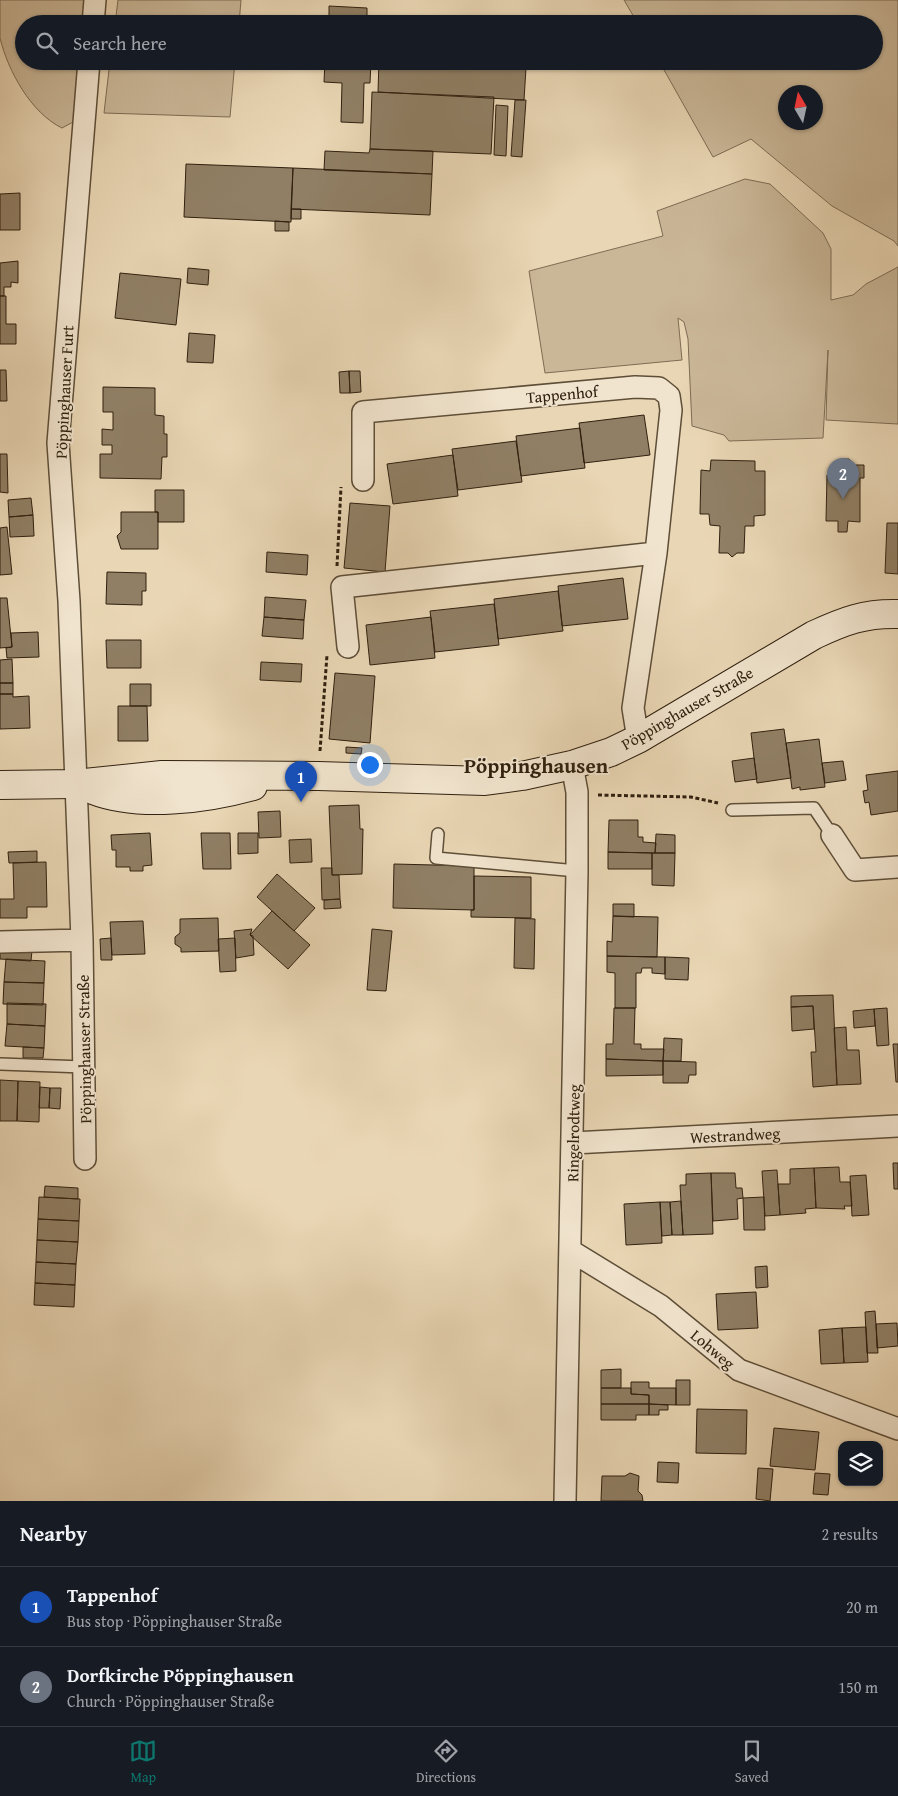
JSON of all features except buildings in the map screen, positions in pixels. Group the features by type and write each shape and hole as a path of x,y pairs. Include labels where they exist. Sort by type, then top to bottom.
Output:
{"main road":[{"name":"Pöppinghauser Straße","path":"0,785 75,784 162,775 318,776 485,781 522,776 572,765 611,752 638,739 806,640 840,623 872,614 898,614"}],"street":[{"path":"94,15 95,0"},
{"name":"Pöppinghauser Furt","path":"75,784 69,601 58,443 88,70"},
{"name":"Tappenhof","path":"363,480 363,412 635,387 659,388 669,396 671,410 656,553 633,708 638,739"},
{"path":"348,648 342,587 656,553"},
{"name":"Ringelrodtweg","path":"564,1501 571,1251 576,871 576,792 572,765"},
{"name":"Pöppinghauser Straße","path":"75,784 82,940 85,1159"},
{"path":"832,835 855,870 898,867"},
{"path":"0,942 82,940"},
{"name":"Westrandweg","path":"573,1143 898,1126"},
{"name":"Lohweg","path":"571,1251 661,1306 739,1370 898,1430"}],"lane":[{"path":"732,810 814,808 832,835"},
{"path":"438,834 436,858 576,871"},
{"path":"0,1064 84,1067"}],"path":[{"path":"342,587 336,578 342,483 363,480"},
{"path":"318,776 328,650 348,648"},
{"path":"576,792 611,796 690,797 712,800 732,810"}],"shaded area":[{"path":"0,0 88,0 86,15 15,15 15,70 80,70 75,121 62,128 40,112 22,90 9,64 0,38"},
{"path":"118,0 241,0 240,15 116,15"},
{"path":"624,0 898,0 898,246 894,241 832,206 751,139 713,157 664,70 883,70 883,15 633,15"},
{"path":"109,70 234,70 230,117 104,113"},
{"path":"745,179 770,184 823,233 831,249 831,300 853,295 866,284 898,267 898,424 826,420 828,350 823,438 729,441 724,435 692,426 688,339 684,322 678,318 682,360 545,373 529,271 663,236 657,211"}],"place":[{"name":"Dorfkirche Pöppinghausen","path":"843,499"},
{"name":"Tappenhof","path":"301,802"}],"district":[{"name":"Pöppinghausen","path":"536,766"}]}
